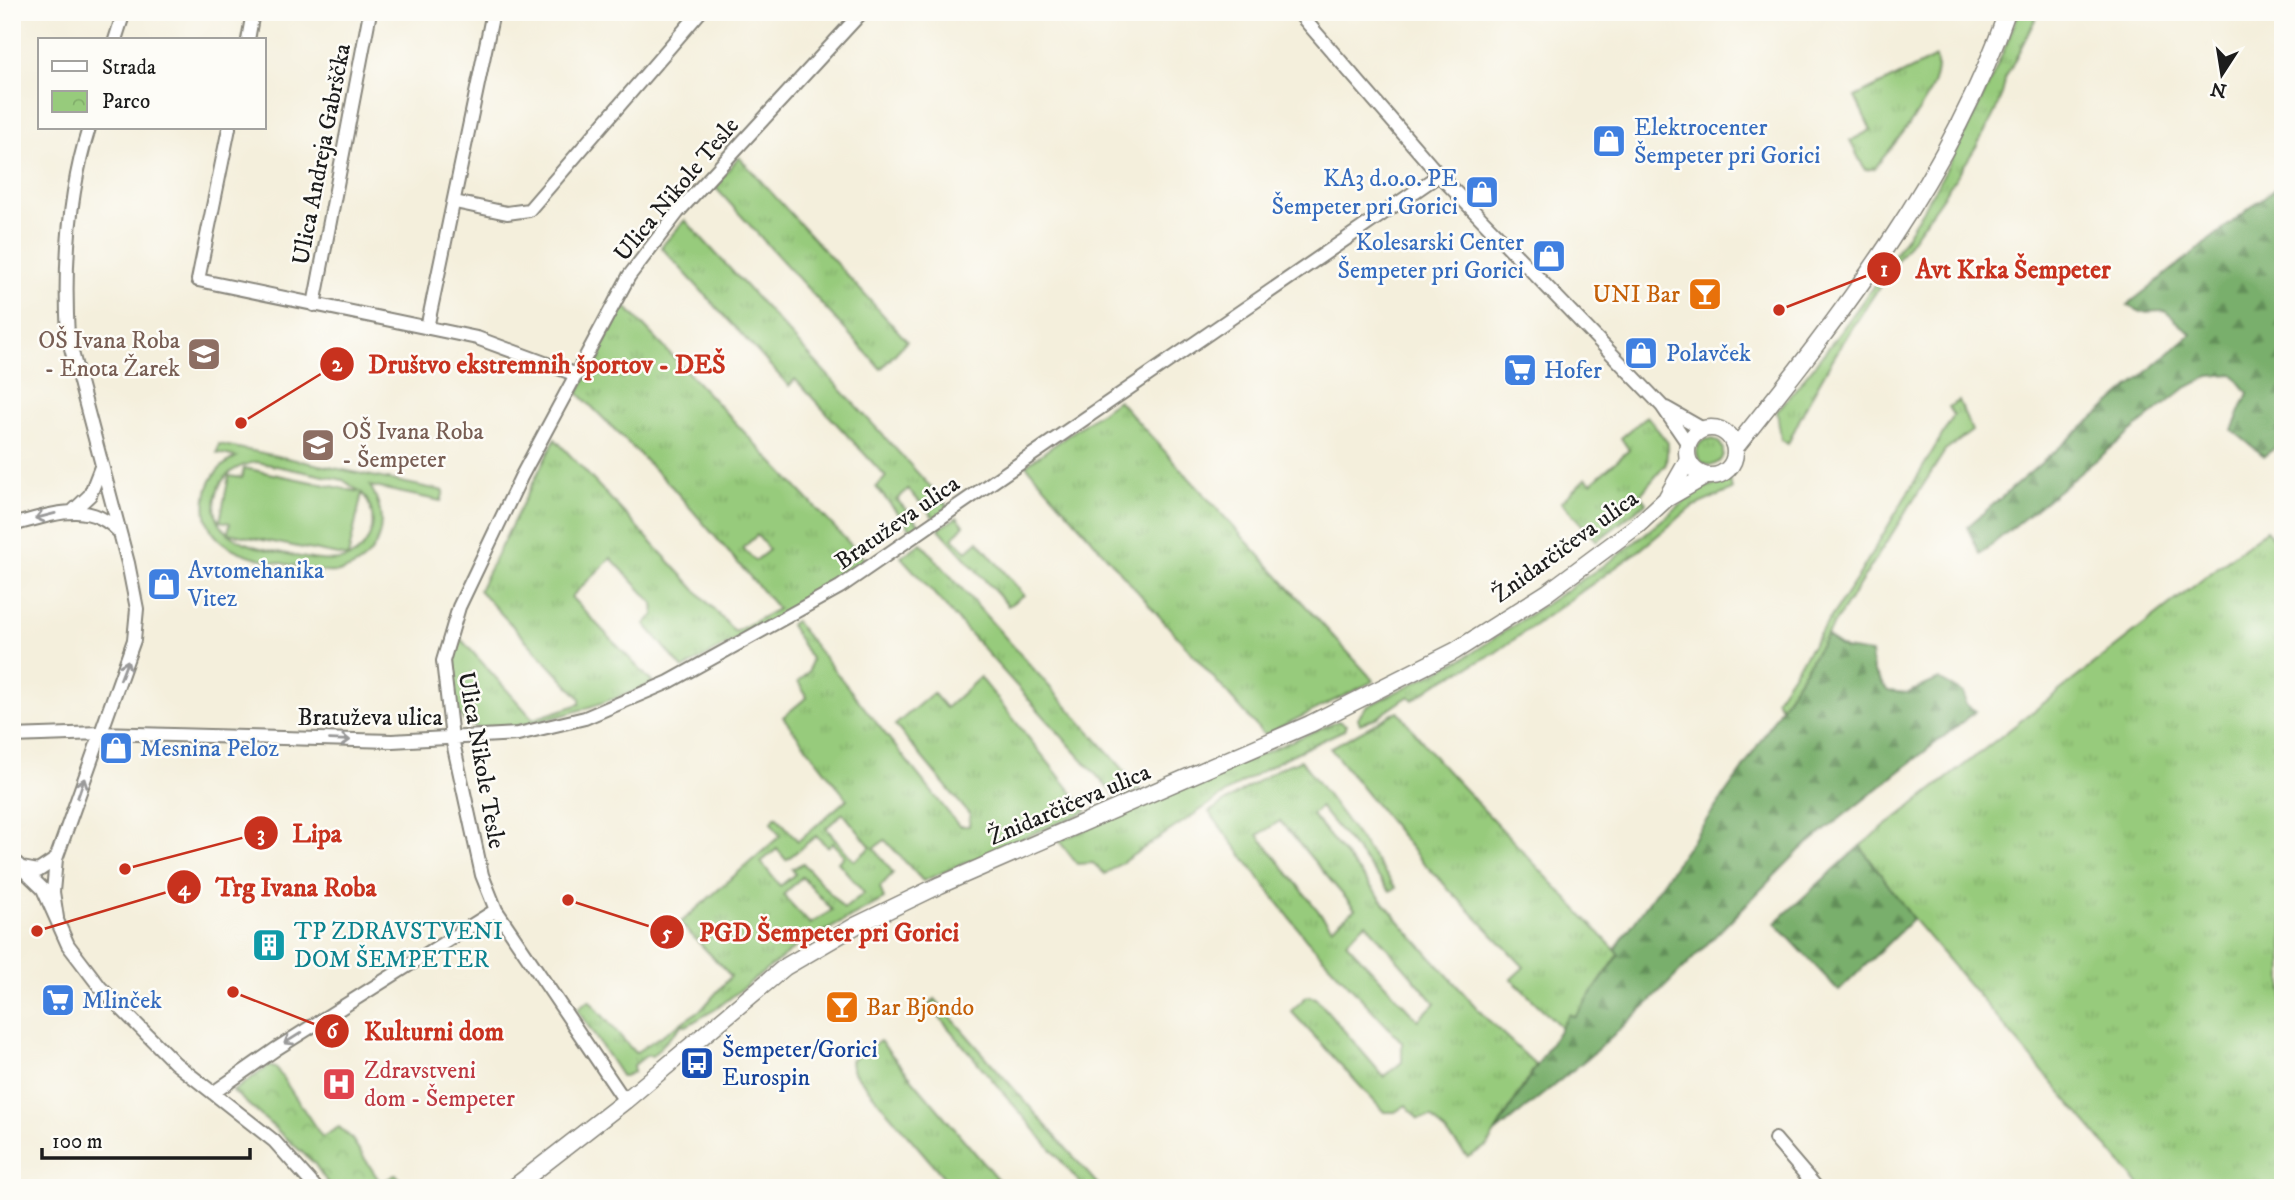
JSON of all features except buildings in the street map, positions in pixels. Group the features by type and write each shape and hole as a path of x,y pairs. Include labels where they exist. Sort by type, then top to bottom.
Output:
{"street":[{"path":"117,38 124,12"},
{"path":"248,38 253,12"},
{"name":"Ulica Andreja Gabrščka","path":"314,305 370,12"},
{"path":"427,328 494,12"},
{"path":"455,202 507,213 529,210 700,12"},
{"name":"Ulica Nikole Tesle","path":"625,1101 496,910 482,875 452,738 443,661 458,607 521,477 629,276 678,212 862,12"},
{"path":"1298,12 1439,175"},
{"name":"Žnidarčičeva ulica","path":"1439,175 1662,406 1695,470 1714,476 1728,469 1735,448 1814,350 1882,255 1947,148 1997,41 2007,12"},
{"path":"57,918 53,892 56,859 129,658 136,623 135,591 68,337 65,298 75,186 89,130"},
{"name":"Ulica Andreja Gabrščka","path":"229,130 198,280 504,346 577,375"},
{"name":"Bratuževa ulica","path":"12,736 100,733 392,741 517,734 585,718 669,682 840,587 1439,175"},
{"name":"Žnidarčičeva ulica","path":"1662,406 1703,429 1721,430 1767,408"},
{"name":"Žnidarčičeva ulica","path":"1666,499 1688,452 1703,429"},
{"path":"1721,430 1735,448"},
{"path":"74,510 90,495 101,467"},
{"name":"Žnidarčičeva ulica","path":"513,1188 625,1101 785,967 857,925 940,885 1310,724 1454,651 1548,592 1638,525 1666,499 1706,475"},
{"path":"12,525 74,510 101,516 121,533"},
{"path":"15,865 38,871 56,859"},
{"path":"15,865 43,889 68,945 100,986 174,1063 274,1141 316,1188"},
{"path":"214,1093 276,1049 496,910"},
{"path":"1775,1139 1817,1188"}],"green space":[{"path":"2019,12 2039,12 2005,79 2001,96 1982,137 1847,336 1815,389 1788,444 1781,440 1777,411 1850,319 1915,222 1972,120"},
{"path":"1936,57 1937,70 1926,100 1875,168 1865,170 1850,141 1871,130 1855,97"},
{"path":"739,157 907,341 881,369 714,186"},
{"path":"2283,182 2283,442 2264,456 2232,430 2248,393 2233,374 2209,376 2184,389 1980,554 1967,527 2191,334 2165,311 2141,312 2127,305"},
{"path":"685,220 950,508 935,519 908,489 897,500 922,527 914,533 876,487 886,477 795,379 789,386 661,247"},
{"path":"624,305 870,565 683,669 645,624 654,615 653,603 611,558 571,597 653,683 557,717 500,728 479,728 465,722 456,704 453,682 460,638 533,719 580,704 580,698 479,590 555,439 735,632 778,609 672,487 578,393","holes":["757,535 769,550 755,561 743,548"]},
{"path":"1118,400 1374,681 1264,735 1026,465"},
{"path":"1959,401 1972,431 1945,451 1781,707 1776,699 1856,580 1954,415 1949,407"},
{"path":"1647,416 1668,443 1666,464 1640,495 1646,503 1597,541 1561,502 1586,478 1591,483 1629,450 1621,438"},
{"path":"1710,439 1720,442 1723,452 1720,462 1710,465 1700,462 1697,452 1700,442"},
{"path":"219,444 444,491 441,501 370,486 380,511 381,523 374,547 367,557 343,571 316,571 245,554 220,540 211,529 206,515 207,491 215,473 236,457 217,453","holes":["257,462 343,480 360,492 244,468 242,478 229,476 220,521 230,523 228,533 218,521 215,509 219,486 227,476 237,468 250,463","362,493 371,509 372,528 367,542 359,552 349,557 338,560 299,557 247,544 228,533 348,557"]},
{"path":"1730,480 1732,490 1692,507 1640,550 1495,653 1436,684 1413,700 1409,696 1378,717 1360,724 1358,718 1366,707 1466,657 1619,555 1700,489"},
{"path":"957,517 964,525 953,538 967,551 978,541 1024,595 1008,606 939,529"},
{"path":"2266,530 2283,550 2283,1188 2142,1188 1913,919 1860,846"},
{"path":"921,543 1141,789 1117,798 901,557"},
{"path":"795,621 959,826 969,826 970,815 895,725 933,693 946,708 980,677 1087,811 923,881 885,840 874,848 893,873 880,887 884,899 796,947 716,1009 686,1026 683,1024 652,1056 647,1055 633,1066 634,1072 622,1077 577,1009 589,1000 635,1053 702,1009 731,976 680,923 780,836 771,822 776,816 798,841 847,799 783,717 807,697 798,682 809,671 811,659 790,625","holes":["843,813 871,847 854,861 826,828","816,836 828,847 833,843 844,856 838,862 864,893 844,909 803,863 792,869 795,874 780,886 761,862 777,849 786,860","802,877 832,910 810,924 783,895"]},
{"path":"1826,636 1845,649 1871,653 1873,671 1888,691 1908,693 1939,679 1964,693 1965,704 1976,711 1800,850 1651,1001 1589,1057 1495,1133 1569,1014 1575,1017 1619,955 1615,949 1742,770"},
{"path":"1398,711 1438,761 1619,954 1575,1017 1569,1015 1561,1027 1511,979 1524,967 1419,858 1330,748"},
{"path":"1338,721 1346,725 1344,730 1285,758 1238,785 1105,874 1093,863 1077,864 1059,841"},
{"path":"1301,760 1396,888 1390,891 1320,807 1312,815 1405,928 1485,1017 1536,1065 1487,1146 1468,1157 1432,1117 1418,1119 1406,1105 1395,1112 1384,1112 1291,1011 1307,996 1316,998 1384,1077 1402,1062 1402,1042 1306,939 1209,812 1279,768","holes":["1280,821 1355,909 1332,928 1258,835","1366,923 1435,1003 1418,1020 1346,942"]},
{"path":"1860,846 1913,919 1839,991 1775,923"},
{"path":"935,999 1101,1188 1084,1188 929,1005"},
{"path":"880,1041 1005,1188 953,1188 852,1070 851,1060"},
{"path":"269,1066 276,1068 322,1137 339,1127 351,1138 381,1183 396,1174 406,1188 331,1188 314,1163 233,1091"}],"place":[{"name":"Elektrocenter Šempeter pri Gorici","path":"1609,141"},
{"name":"KA3 d.o.o. PE Šempeter pri Gorici","path":"1482,192"},
{"name":"Kolesarski Center Šempeter pri Gorici","path":"1549,256"},
{"name":"UNI Bar","path":"1705,294"},
{"name":"Avt Krka Šempeter","path":"1779,310"},
{"name":"Polavček","path":"1641,353"},
{"name":"OŠ Ivana Roba - Enota Žarek","path":"204,354"},
{"name":"Hofer","path":"1520,370"},
{"name":"Društvo ekstremnih športov - DEŠ","path":"241,423"},
{"name":"OŠ Ivana Roba - Šempeter","path":"318,445"},
{"name":"Avtomehanika Vitez","path":"164,584"},
{"name":"Mesnina Peloz","path":"116,748"},
{"name":"Lipa","path":"125,869"},
{"name":"PGD Šempeter pri Gorici","path":"568,900"},
{"name":"Trg Ivana Roba","path":"37,931"},
{"name":"TP ZDRAVSTVENI DOM ŠEMPETER","path":"269,945"},
{"name":"Kulturni dom","path":"233,992"},
{"name":"Mlinček","path":"58,1000"},
{"name":"Bar Bjondo","path":"842,1007"},
{"name":"Šempeter/Gorici Eurospin","path":"697,1063"},
{"name":"Zdravstveni dom - Šempeter","path":"339,1084"}]}
